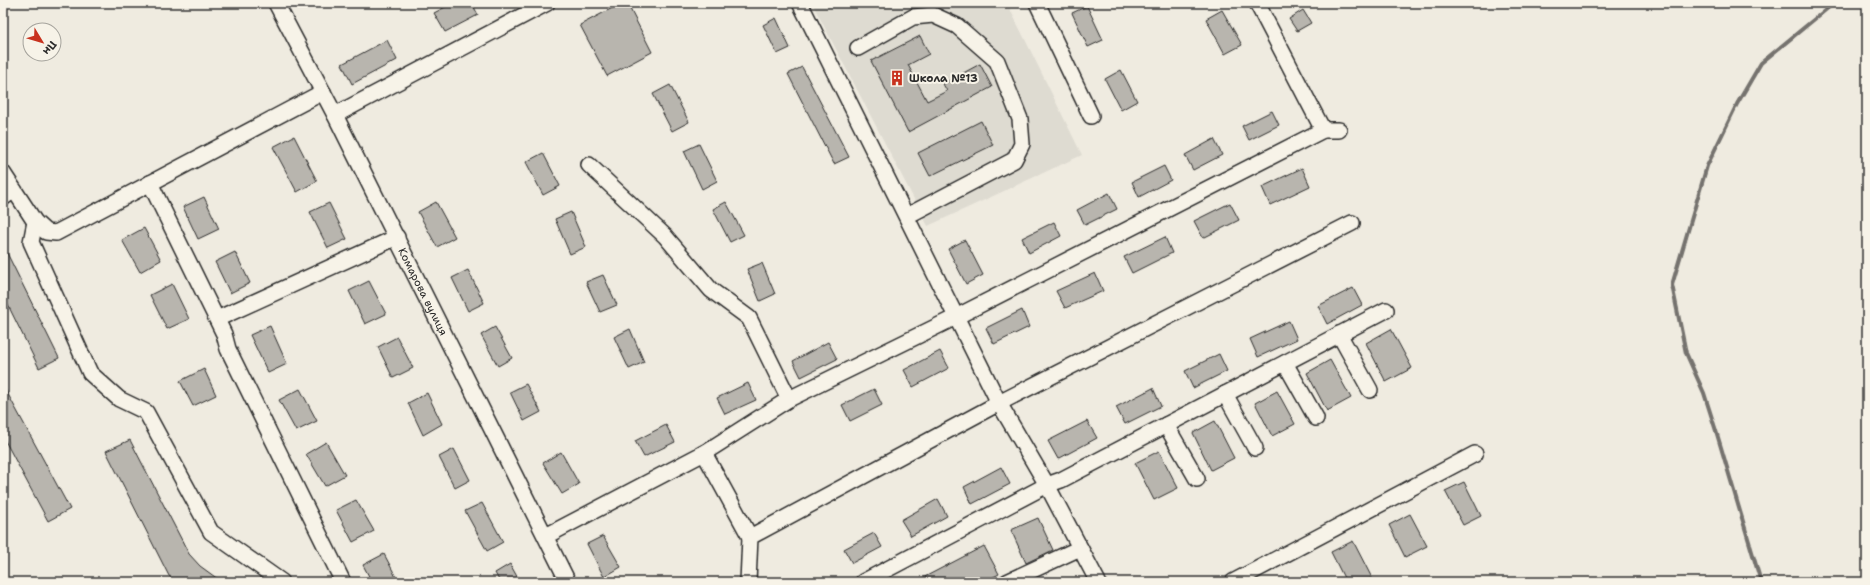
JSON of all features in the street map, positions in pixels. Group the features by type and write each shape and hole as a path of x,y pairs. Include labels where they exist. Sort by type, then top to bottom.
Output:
{"street":[{"name":"Комарова вулиця","path":"276,3 335,115 568,582"},
{"path":"335,115 547,3"},
{"path":"800,3 1000,403 1098,582"},
{"path":"1037,3 1091,116"},
{"path":"1257,3 1323,130"},
{"path":"858,48 913,17 933,15 957,26 997,61 1020,119 1022,144 1014,160 907,216"},
{"path":"3,173 9,194 46,232 56,233 323,92"},
{"path":"546,536 704,453 789,399 956,317 1323,130 1339,130"},
{"path":"589,165 665,236 711,290 749,318 789,399"},
{"path":"150,183 217,319 224,334 228,349 343,582"},
{"path":"35,222 31,242 90,374 119,399 146,412 212,532 282,582"},
{"path":"750,537 1000,403 1352,223"},
{"path":"217,319 396,238"},
{"path":"863,582 1046,485 1061,480 1386,310"},
{"path":"1339,334 1370,390"},
{"path":"1285,363 1316,418"},
{"path":"1225,394 1255,448"},
{"path":"1166,425 1197,479"},
{"path":"704,453 750,537 748,582"},
{"path":"1233,582 1475,454"},
{"path":"1007,582 1080,548"}],"shaded area":[{"path":"812,3 1007,3 1082,155 928,226"}],"building":[{"path":"453,3 472,3 478,15 445,32 434,13"},
{"path":"622,3 627,3 652,52 607,76 580,25"},
{"path":"1087,6 1103,40 1088,47 1072,13"},
{"path":"1222,10 1242,45 1225,54 1206,19"},
{"path":"1303,10 1311,23 1297,31 1289,19"},
{"path":"776,18 790,48 777,54 763,25"},
{"name":"Школа №13","path":"920,36 929,54 908,65 927,101 947,91 943,84 980,64 992,87 908,132 871,61"},
{"path":"387,40 397,60 352,84 342,64"},
{"path":"802,67 849,157 834,164 788,74"},
{"path":"1121,70 1137,101 1121,110 1105,79"},
{"path":"670,85 689,122 672,131 653,94"},
{"path":"1272,111 1279,125 1249,140 1242,126"},
{"path":"981,121 993,145 930,176 918,153"},
{"path":"294,136 317,181 297,192 273,147"},
{"path":"1214,139 1222,155 1193,170 1185,155"},
{"path":"699,144 717,181 702,189 684,151"},
{"path":"543,153 560,186 543,195 526,162"},
{"path":"1164,166 1171,180 1139,197 1132,182"},
{"path":"1302,168 1310,186 1270,205 1262,187"},
{"path":"1109,193 1117,209 1085,225 1077,210"},
{"path":"204,197 219,229 198,239 183,207"},
{"path":"436,202 455,237 437,247 418,212"},
{"path":"726,202 744,235 730,242 713,209"},
{"path":"329,203 347,239 328,248 310,212"},
{"path":"1230,203 1239,220 1203,238 1194,221"},
{"path":"571,212 586,247 570,254 555,219"},
{"path":"1054,222 1061,236 1029,253 1022,238"},
{"path":"144,228 161,260 140,272 122,240"},
{"path":"1165,237 1172,253 1132,273 1124,257"},
{"path":"965,240 983,275 966,284 948,249"},
{"path":"3,245 59,358 39,368 3,295"},
{"path":"235,252 250,283 230,293 215,262"},
{"path":"762,263 775,294 760,301 747,269"},
{"path":"468,270 484,303 468,311 452,278"},
{"path":"1095,273 1103,291 1065,308 1056,291"},
{"path":"603,275 617,305 600,312 586,282"},
{"path":"369,281 386,314 365,324 349,291"},
{"path":"172,284 189,319 167,329 150,295"},
{"path":"1353,288 1362,305 1327,324 1318,306"},
{"path":"1022,310 1029,327 994,344 986,328"},
{"path":"1289,321 1297,339 1258,357 1250,339"},
{"path":"270,326 287,364 268,373 250,335"},
{"path":"495,327 512,358 498,366 481,335"},
{"path":"630,329 644,362 629,369 614,337"},
{"path":"1391,329 1412,368 1386,382 1366,343"},
{"path":"397,337 413,368 393,378 378,347"},
{"path":"828,342 837,359 801,377 793,361"},
{"path":"940,351 949,368 913,387 904,370"},
{"path":"1219,354 1227,371 1193,388 1185,371"},
{"path":"1330,360 1351,398 1327,411 1307,373"},
{"path":"204,369 216,395 193,406 180,381"},
{"path":"748,383 756,400 725,414 717,398"},
{"path":"526,384 541,412 524,421 510,392"},
{"path":"3,385 70,509 48,521 3,437"},
{"path":"1153,388 1161,406 1125,424 1116,407"},
{"path":"300,389 317,421 296,431 279,400"},
{"path":"874,389 882,405 850,421 842,405"},
{"path":"1277,391 1295,424 1272,436 1255,403"},
{"path":"427,393 442,424 423,435 408,403"},
{"path":"1087,421 1097,438 1058,459 1048,441"},
{"path":"1215,421 1234,458 1211,470 1193,433"},
{"path":"666,425 675,442 644,457 635,441"},
{"path":"130,440 189,554 200,566 222,582 176,582 169,576 106,451"},
{"path":"326,442 345,475 325,486 306,454"},
{"path":"454,449 470,480 455,488 439,457"},
{"path":"1159,451 1178,488 1154,500 1135,463"},
{"path":"561,452 579,484 562,494 543,463"},
{"path":"1001,467 1010,484 972,504 964,487"},
{"path":"1464,482 1481,516 1463,525 1445,491"},
{"path":"938,499 947,516 911,536 901,520"},
{"path":"356,500 374,531 353,542 336,510"},
{"path":"482,503 503,542 487,551 465,511"},
{"path":"1410,514 1427,546 1405,557 1389,525"},
{"path":"1038,518 1053,550 1026,563 1011,530"},
{"path":"874,533 882,547 852,563 844,549"},
{"path":"603,536 621,567 604,577 587,544"},
{"path":"1353,541 1372,578 1364,582 1346,582 1331,552"},
{"path":"984,546 999,574 984,582 915,582"},
{"path":"384,554 398,582 372,582 363,565"},
{"path":"510,564 520,582 500,582 495,573"}],"waterway":[{"path":"1761,582 1704,393 1686,353 1672,285 1707,166 1737,104 1761,63 1834,3"}],"place":[{"name":"Школа №13","path":"897,78"}]}
